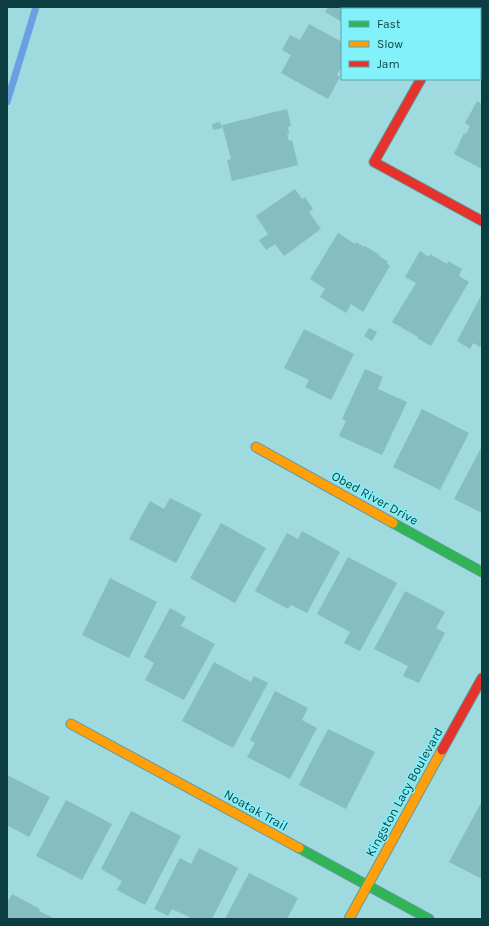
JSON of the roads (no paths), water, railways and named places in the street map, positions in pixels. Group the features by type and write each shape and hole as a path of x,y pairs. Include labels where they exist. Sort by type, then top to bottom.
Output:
{"street":[{"path":"420,80 374,162 482,222"},
{"name":"Obed River Drive","path":"256,447 482,572"},
{"name":"Kingston Lacy Boulevard","path":"349,919 482,678"},
{"name":"Noatak Trail","path":"71,724 429,919"}],"waterway":[{"path":"7,102 36,7"}]}
